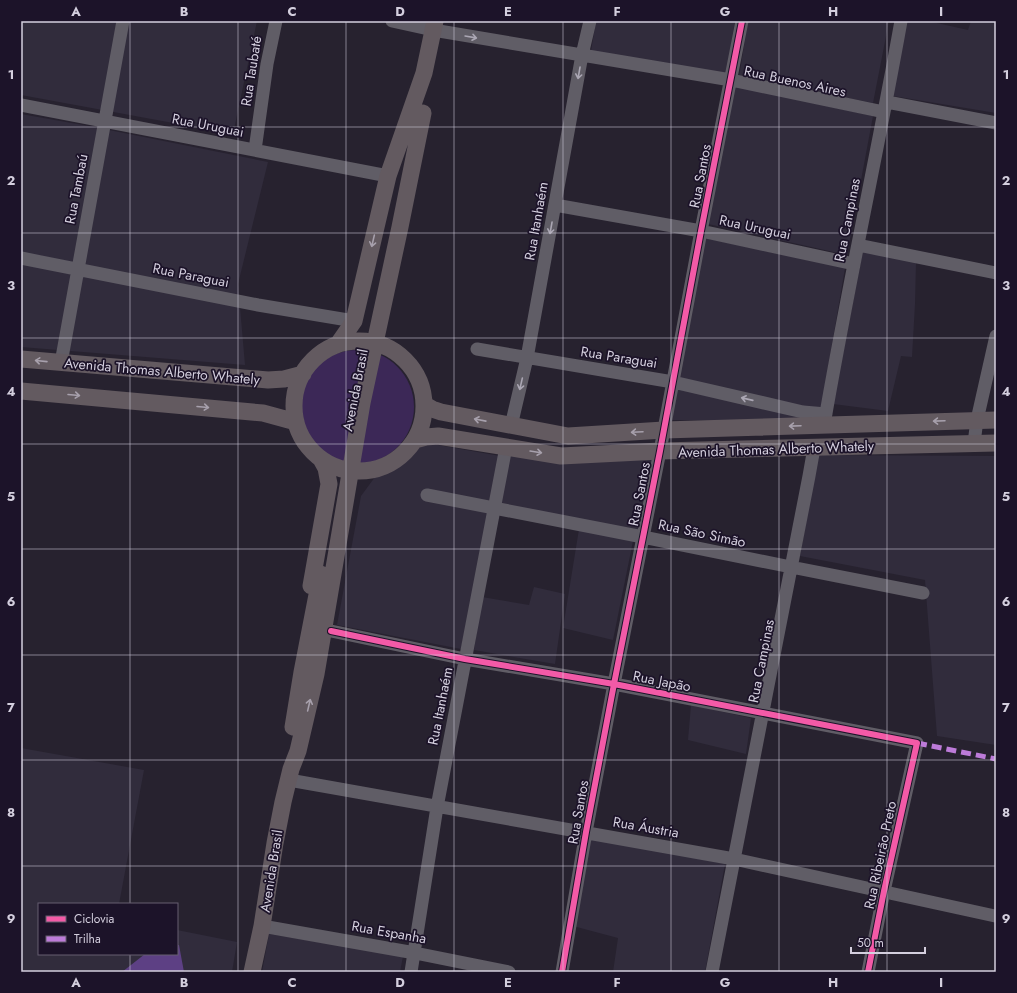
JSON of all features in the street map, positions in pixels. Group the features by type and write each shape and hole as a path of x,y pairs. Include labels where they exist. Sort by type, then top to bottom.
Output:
{"main road":[{"name":"Avenida Brasil","path":"252,972 262,926 275,843 290,775 290,751 309,673 324,587 362,402 394,225 434,26"},
{"name":"Avenida Brasil","path":"338,344 354,321 388,176 417,111"},
{"name":"Avenida Brasil","path":"387,347 386,335 420,152 417,111"},
{"path":"370,342 387,347 402,357 414,370 422,387 425,405 422,423 415,440 403,455 387,465 370,470 353,471 336,467 321,459 310,449 301,436 296,422 294,405 296,389 302,374 312,361 324,351 338,344 370,342"},
{"name":"Avenida Thomas Alberto Whately","path":"21,359 268,380 284,379 302,374"},
{"path":"21,391 263,413 296,422"},
{"name":"Avenida Thomas Alberto Whately","path":"425,405 441,412 568,436 825,420 996,420"},
{"name":"Avenida Thomas Alberto Whately","path":"415,440 438,436 561,456 660,451 996,443"},
{"name":"Avenida Brasil","path":"309,673 303,631 329,484 326,468 321,459"},
{"name":"Avenida Brasil","path":"309,673 332,631 354,495 360,482 365,477 387,465"}],"street":[{"name":"Rua Tambaú","path":"61,363 123,21"},
{"name":"Rua Taubaté","path":"255,150 267,64 276,21"},
{"name":"Rua Buenos Aires","path":"392,21 434,26 582,56 886,107 996,123"},
{"name":"Rua Itanhaém","path":"511,426 527,358 582,56 590,21"},
{"name":"Rua Santos","path":"562,972 586,832 614,684 742,21"},
{"name":"Rua Campinas","path":"825,420 854,264 886,107 901,21"},
{"name":"Rua Uruguai","path":"21,105 388,176"},
{"name":"Rua Uruguai","path":"555,205 701,231 854,264"},
{"path":"858,245 996,273"},
{"name":"Rua Paraguai","path":"21,258 258,305 354,321"},
{"path":"974,443 996,336"},
{"name":"Rua Paraguai","path":"477,349 673,382 804,412 825,420"},
{"name":"Rua Itanhaém","path":"411,972 437,807 506,447"},
{"name":"Rua Campinas","path":"712,972 814,448"},
{"name":"Rua São Simão","path":"427,495 923,593"},
{"name":"Rua Japão","path":"332,631 465,659 614,684 917,743"},
{"name":"Rua Ribeirão Preto","path":"868,972 884,891 917,743"},
{"name":"Rua Áustria","path":"290,775 437,807 734,859 995,916"},
{"name":"Rua Espanha","path":"262,926 415,953 510,972"}],"shaded area":[{"path":"21,21 257,21 233,134 21,95"},
{"path":"596,21 735,21 726,75 591,51"},
{"path":"748,21 889,21 873,103 739,77"},
{"path":"906,21 928,21 968,30 971,21 996,22 996,113 893,96"},
{"path":"735,86 873,116 847,255 708,224"},
{"path":"21,114 268,162 238,284 245,365 21,347"},
{"path":"705,238 845,268 819,421 669,420"},
{"path":"863,251 916,262 912,357 901,356 888,411 833,404"},
{"path":"357,350 379,354 397,367 410,385 414,407 410,429 397,447 379,460 357,464 335,460 317,447 304,429 300,407 304,385 317,367 335,354"},
{"path":"427,443 500,456 461,649 337,625 361,496 375,477"},
{"path":"509,452 654,456 639,531 500,505"},
{"path":"818,455 996,456 996,745 937,736 925,580 800,556"},
{"path":"579,529 633,541 613,640 563,628"},
{"path":"534,587 565,594 555,664 474,650 482,597 529,605"},
{"path":"691,705 751,718 746,754 688,740"},
{"path":"21,748 144,770 119,903 38,903 38,955 178,955 178,930 237,942 232,972 21,972"},
{"path":"589,837 725,864 705,972 613,972 618,938 573,926"},
{"path":"269,934 403,956 400,972 262,972"},
{"path":"179,945 184,972 122,972 144,955 178,955"}],"marked path":[{"path":"917,743 996,759"}],"cycle path":[{"path":"562,972 586,832 614,684 742,21"},
{"path":"331,631 465,659 614,684 917,743 884,891 868,972"}]}
